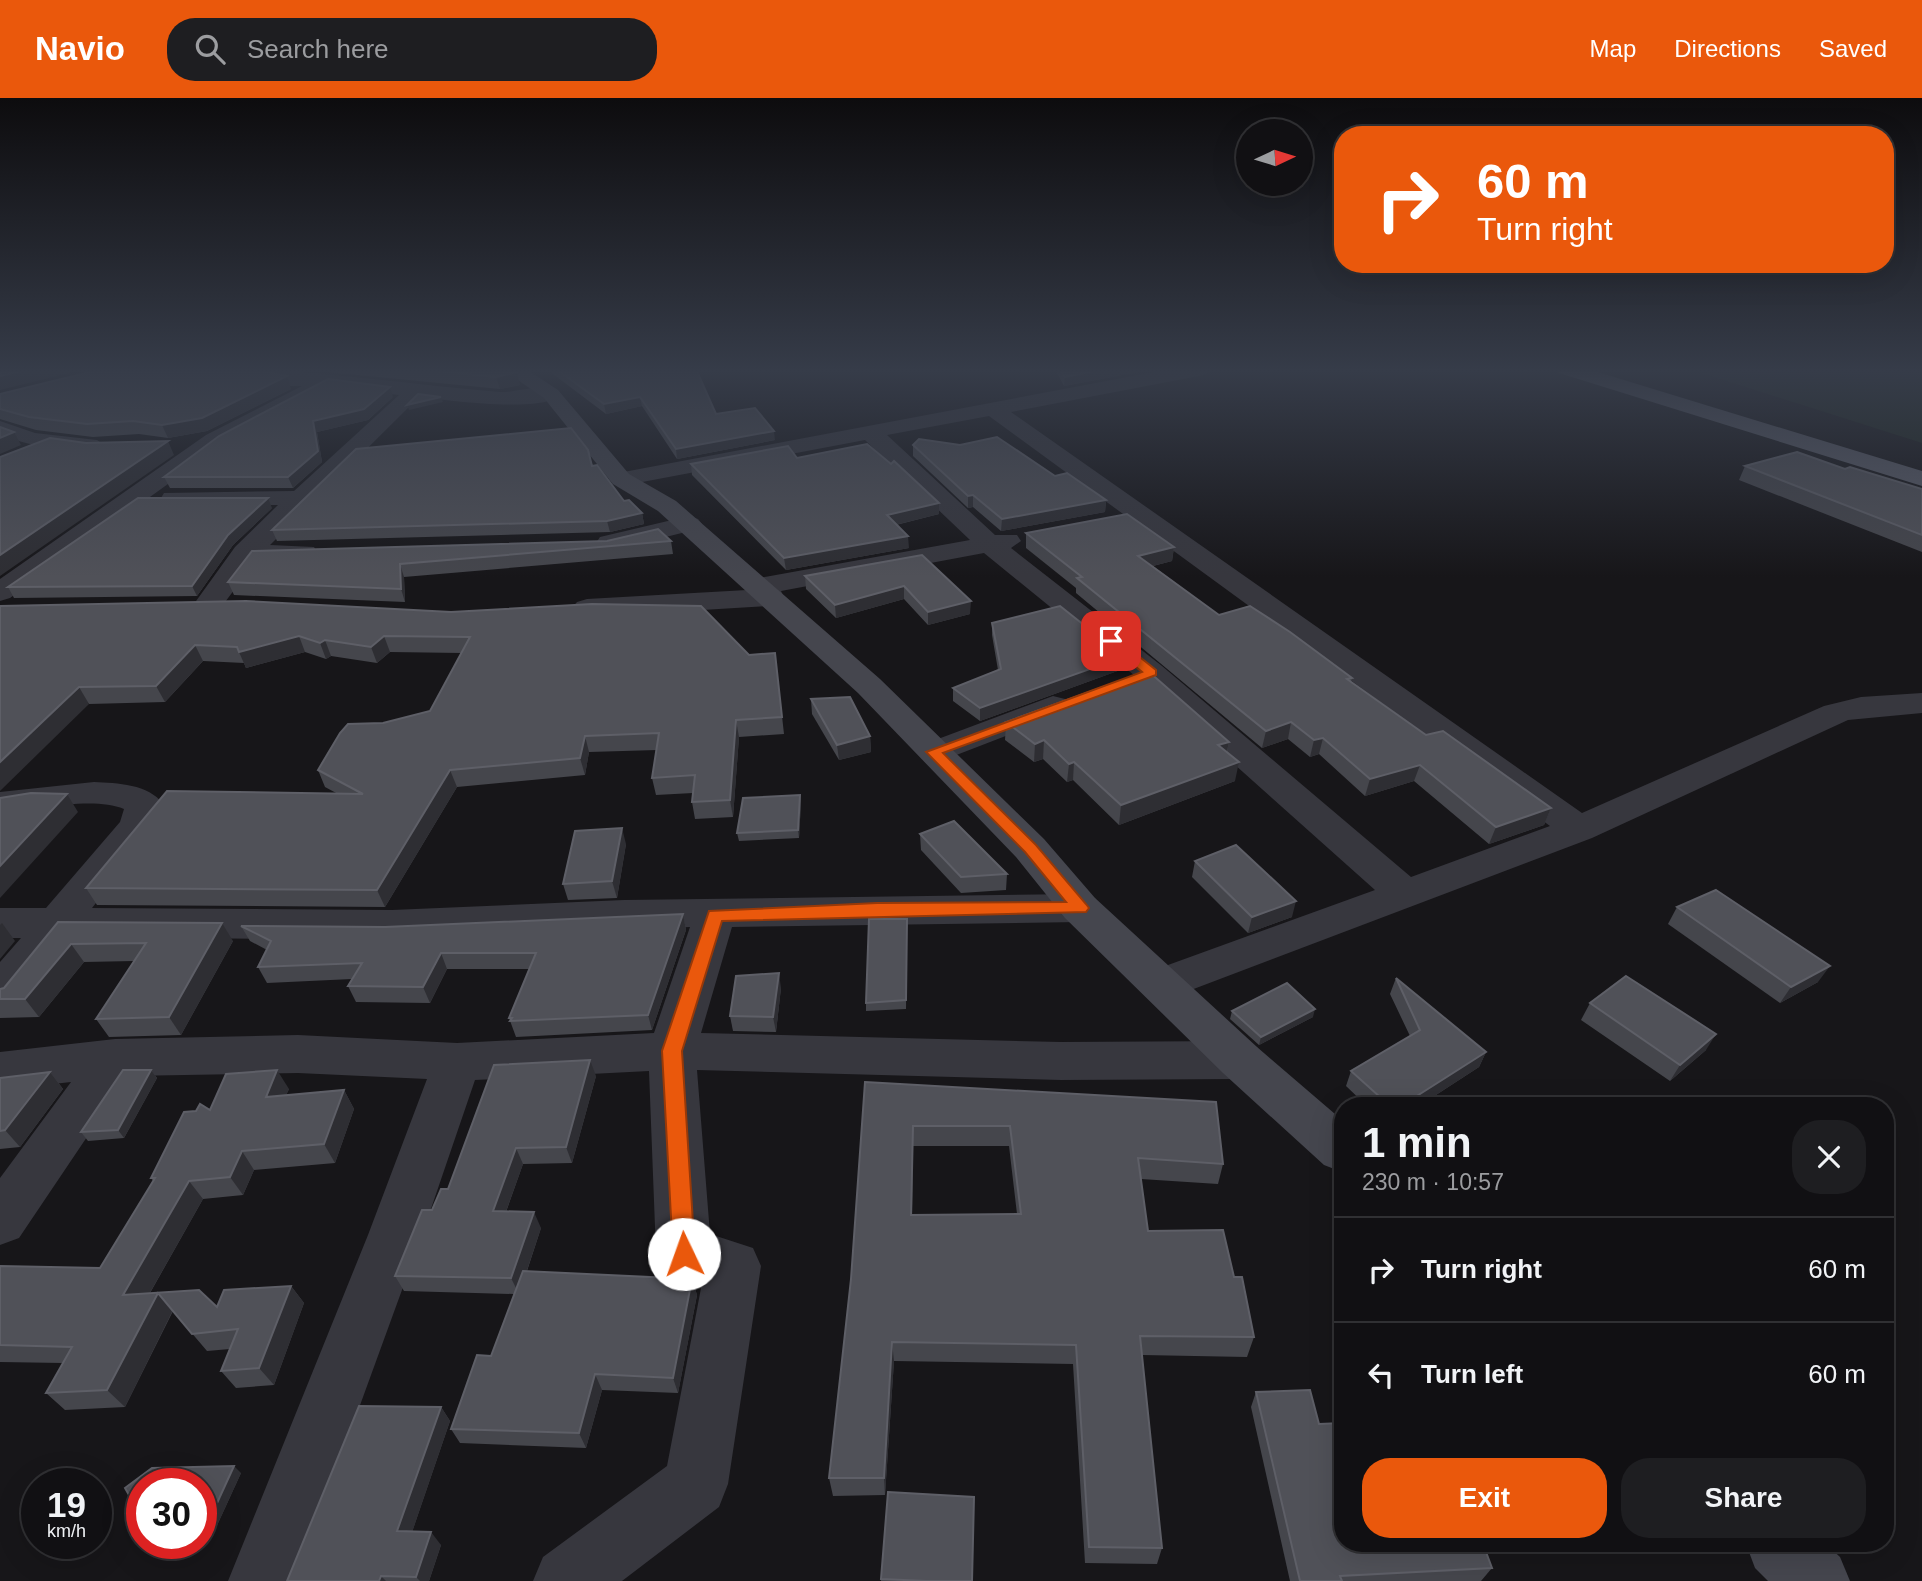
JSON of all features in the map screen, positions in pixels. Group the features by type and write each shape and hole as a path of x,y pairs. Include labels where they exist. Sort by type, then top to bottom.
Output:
{"highway":[{"path":"1790,438 1922,479"}],"main road":[{"path":"587,438 621,480 667,506 689,524 869,686 1030,848 1080,908 1240,1060 1334,1143"},
{"path":"1787,1552 1816,1581"}],"street":[{"path":"30,438 93,447 116,446"},
{"path":"0,592 217,438"},
{"path":"241,606 192,608 300,498 368,438"},
{"path":"621,480 849,438"},
{"path":"876,438 990,545 1152,673 1406,895"},
{"path":"1034,438 1579,829"},
{"path":"168,448 214,440"},
{"path":"22,456 56,441"},
{"path":"136,498 300,498"},
{"path":"1104,523 1142,515"},
{"path":"586,544 610,543 689,524"},
{"path":"557,610 765,592 1028,537"},
{"path":"245,553 328,552"},
{"path":"934,752 1152,673"},
{"path":"1162,985 1579,829 1836,713 1861,707 1922,703"},
{"path":"0,803 98,794 130,795 144,804 138,825 60,923 0,992"},
{"path":"0,923 392,925 624,914 715,915 877,909 1080,908"},
{"path":"567,1581 696,1484 733,1266 684,1254 672,1051 715,915"},
{"path":"0,1071 115,1058 298,1054 457,1062 672,1051 1047,1061 1240,1060"},
{"path":"0,1221 115,1058"},
{"path":"262,1581 395,1235 457,1062"}],"shaded area":[{"path":"1907,438 1922,438 1922,443"}],"building":[{"path":"49,438 86,443 168,441 0,555 0,457"},
{"path":"216,438 316,438 318,451 288,477 164,477"},
{"path":"467,438 579,438 588,450 592,466 597,465 624,501 629,500 642,513 607,521 272,530 356,449"},
{"path":"669,438 735,438 676,449"},
{"path":"999,438 1055,476 1067,473 1106,500 1002,519 973,495 968,496 913,445 919,439 960,445"},
{"path":"867,444 891,464 894,461 939,503 887,515 908,536 784,558 691,464 788,446 797,458"},
{"path":"1797,452 1845,469 1850,467 1922,489 1922,535 1745,466"},
{"path":"138,498 268,498 228,535 192,586 8,587"},
{"path":"1127,514 1174,547 1138,556 1219,615 1250,606 1290,632 1352,678 1347,679 1426,735 1443,731 1551,808 1496,827 1420,765 1370,779 1323,738 1314,740 1291,722 1266,731 1077,578 1082,577 1026,533"},
{"path":"658,529 671,541 400,564 401,589 228,582 252,551 607,541"},
{"path":"922,555 971,601 928,612 904,586 835,605 805,576"},
{"path":"246,601 451,612 592,604 701,606 749,655 775,653 782,717 736,720 730,800 692,802 695,775 652,778 659,733 585,736 580,758 450,770 377,890 86,888 167,791 363,794 318,770 340,733 348,724 383,723 430,711 470,637 384,636 371,647 325,640 320,643 299,636 239,652 237,647 195,645 156,686 79,687 0,762 0,606"},
{"path":"1060,606 1124,657 980,708 953,688 1001,669 992,623"},
{"path":"1148,671 1229,742 1218,745 1239,762 1121,805 1074,762 1069,764 1044,740 1035,744 1006,722"},
{"path":"850,697 870,736 837,745 811,699"},
{"path":"31,793 67,794 0,866 0,798"},
{"path":"800,795 798,830 737,833 743,798"},
{"path":"954,821 1007,874 961,877 920,834"},
{"path":"622,828 612,881 563,884 575,831"},
{"path":"1236,845 1296,901 1252,917 1195,861"},
{"path":"1716,890 1830,966 1791,987 1677,907"},
{"path":"683,914 648,1015 510,1021 536,953 441,953 423,987 348,986 362,963 258,967 271,941 241,926 385,927"},
{"path":"869,919 907,919 906,1000 866,1003"},
{"path":"58,922 222,923 169,1017 96,1019 146,943 71,944 25,999 0,999 0,989 4,988"},
{"path":"779,973 773,1017 730,1016 736,976"},
{"path":"1626,976 1716,1034 1680,1065 1590,1003"},
{"path":"1396,978 1486,1052 1415,1097 1380,1097 1351,1071 1420,1030"},
{"path":"1287,983 1315,1009 1261,1037 1232,1011"},
{"path":"590,1060 566,1147 516,1148 493,1211 534,1212 511,1278 395,1276 422,1210 432,1210 441,1189 448,1189 494,1065"},
{"path":"123,1070 151,1070 118,1130 81,1132"},
{"path":"277,1070 266,1097 344,1090 324,1144 242,1151 230,1177 189,1181 123,1295 199,1290 217,1307 224,1290 291,1286 259,1368 221,1371 238,1329 192,1334 158,1293 107,1390 46,1393 72,1347 0,1345 0,1266 100,1268 155,1178 151,1178 184,1112 196,1111 200,1104 210,1110 226,1074"},
{"path":"50,1072 5,1130 0,1131 0,1078"},
{"path":"865,1082 1216,1102 1223,1164 1138,1158 1148,1231 1223,1230 1234,1277 1242,1277 1254,1337 1140,1336 1162,1548 1089,1547 1076,1345 892,1342 884,1478 829,1478 851,1279","holes":["913,1126 1010,1126 1021,1214 911,1215"]},
{"path":"523,1271 692,1279 673,1378 595,1374 579,1433 451,1429 477,1355 491,1356"},
{"path":"1310,1390 1319,1424 1334,1423 1334,1552 1486,1552 1492,1568 1340,1576 1342,1581 1300,1581 1256,1392"},
{"path":"359,1406 441,1407 397,1531 431,1532 416,1577 381,1576 379,1581 287,1581"},
{"path":"234,1466 217,1503 217,1468 152,1468"},
{"path":"888,1492 974,1497 972,1581 881,1579"}],"route":[{"path":"684,1254 672,1051 715,915 877,909 1080,908 1030,848 934,752 1051,707 1152,673 1111,641"}]}
